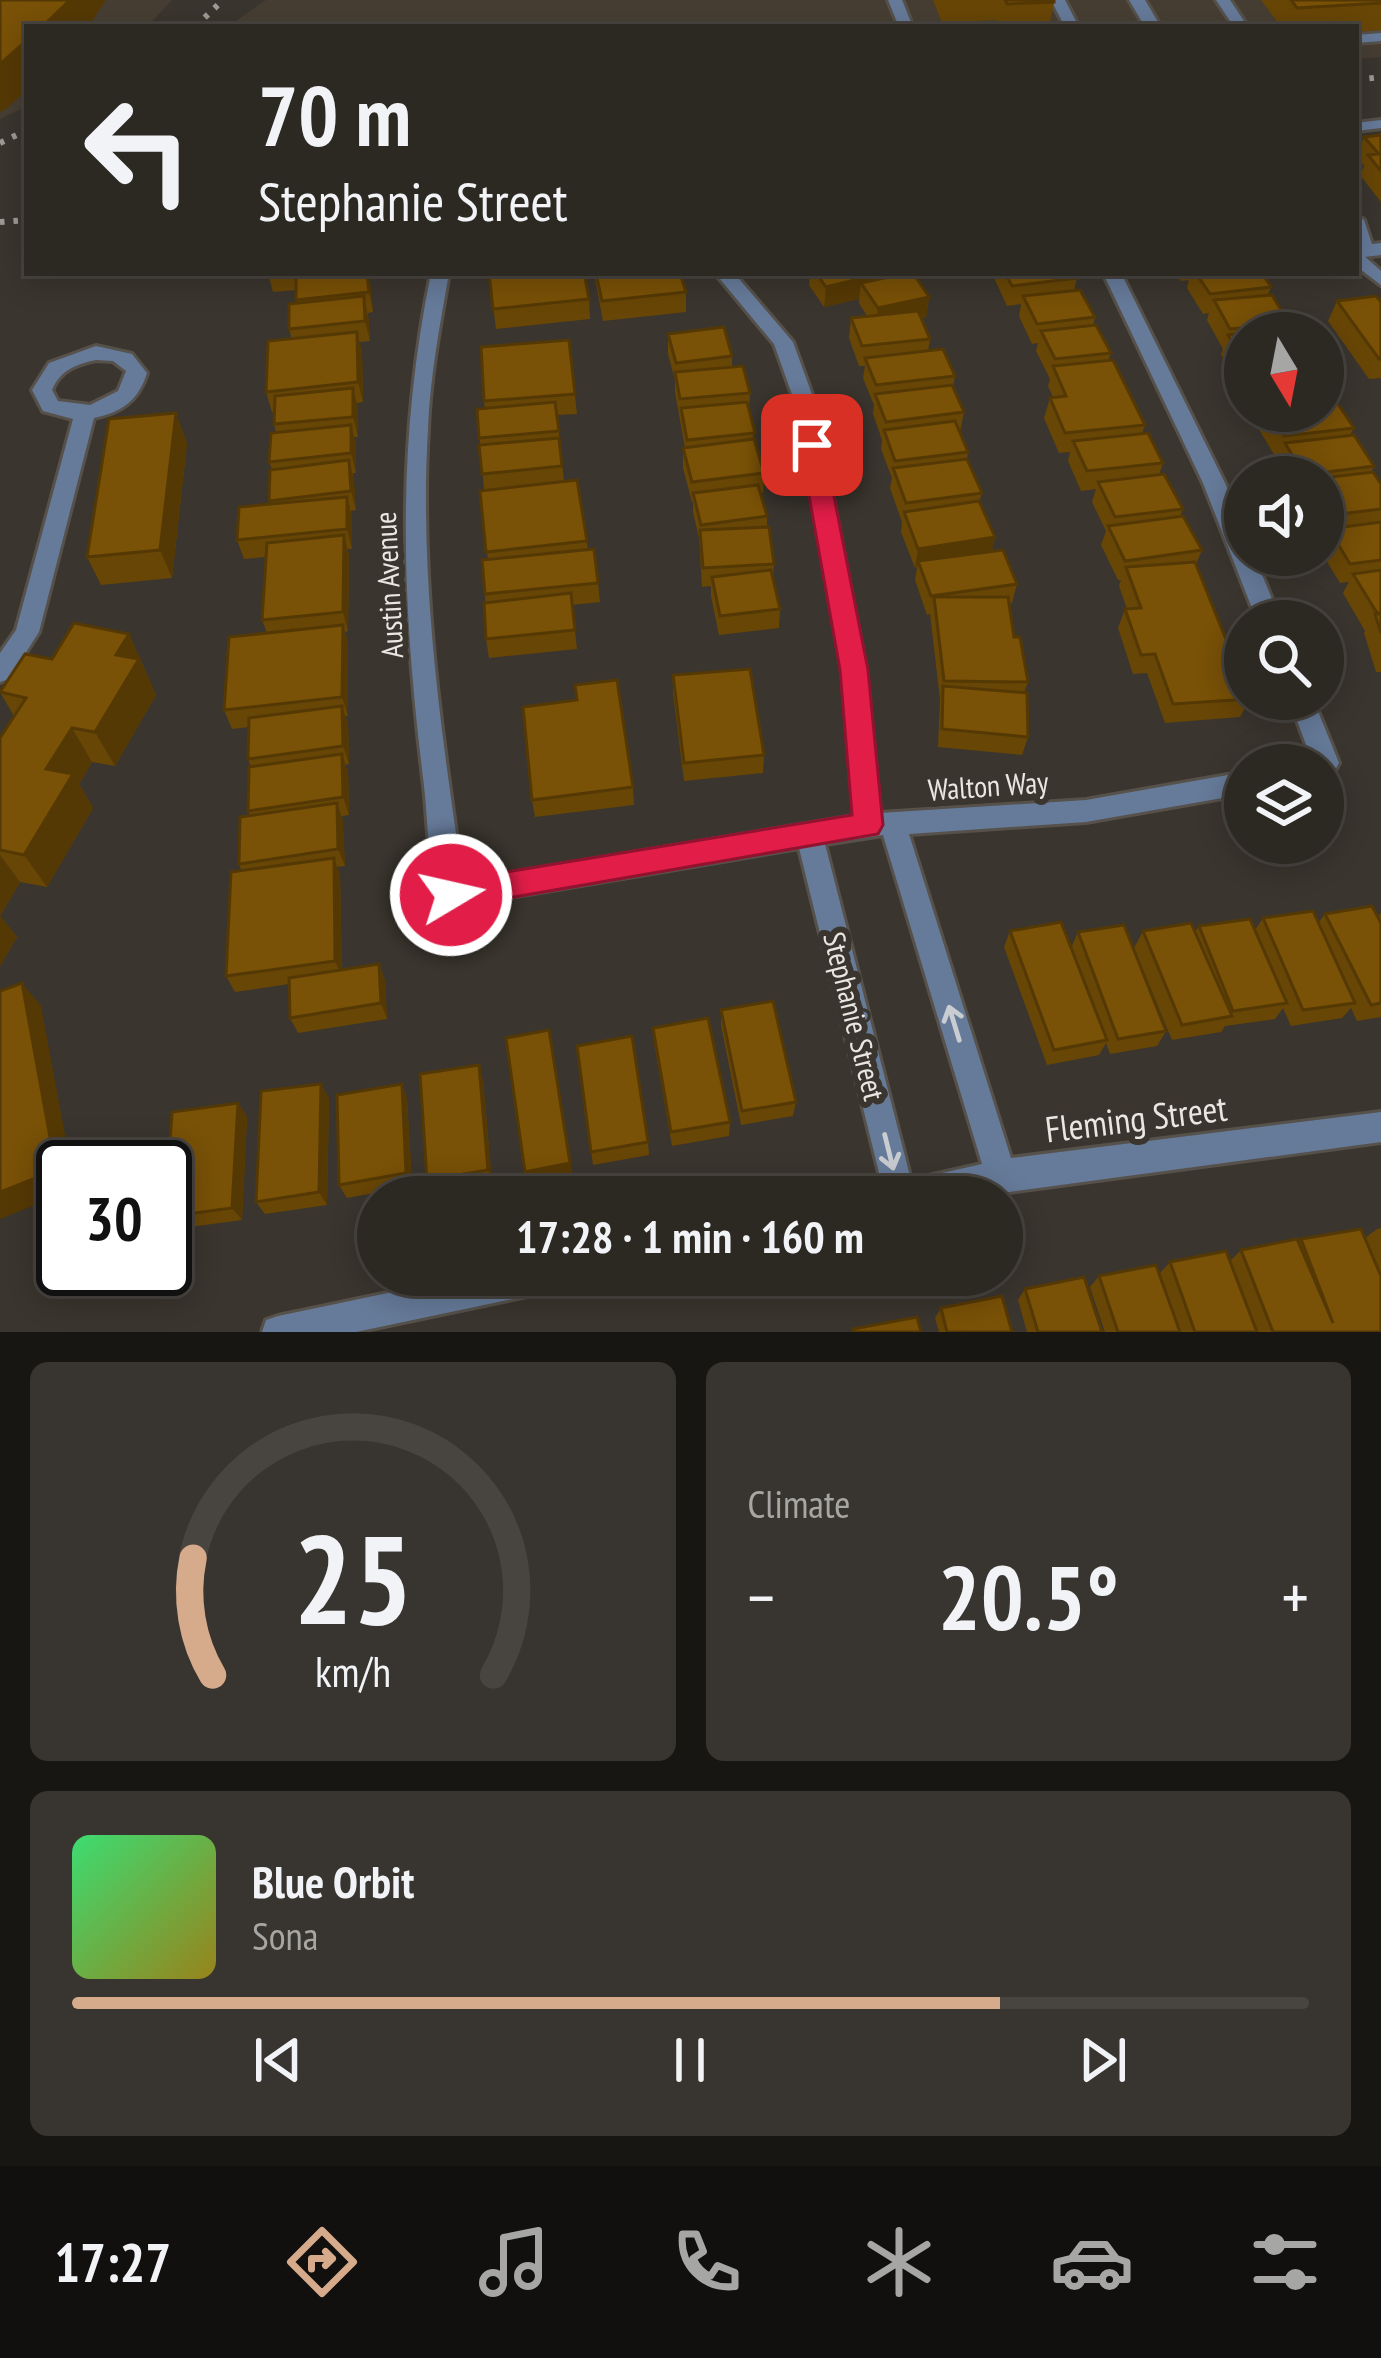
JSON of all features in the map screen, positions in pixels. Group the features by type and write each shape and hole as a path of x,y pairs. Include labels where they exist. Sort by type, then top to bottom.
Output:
{"street":[{"name":"Austin Avenue","path":"439,276 422,347 414,505 423,692 451,895"},
{"path":"727,276 783,342 804,400 880,825 1001,1175"},
{"path":"1113,276 1214,483 1261,600"},
{"path":"0,672 27,632 85,413"},
{"name":"Walton Way","path":"451,895 809,834 1086,811 1224,787"},
{"name":"Stephanie Street","path":"809,834 896,1176"},
{"name":"Fleming Street","path":"996,1176 1381,1126"},
{"path":"278,1332 450,1296"}],"lane":[{"path":"1365,252 1381,280"}],"shaded area":[{"path":"0,0 172,0 150,24 24,24 24,107 0,119"},
{"path":"266,0 1381,0 1381,57 1359,59 1359,24 231,24"}],"building":[{"path":"0,0 70,0 45,24 24,24 24,43 0,64"},
{"path":"1005,0 1054,0 1054,2 1007,4"},
{"path":"1291,0 1381,0 1381,3 1297,8"},
{"path":"1381,135 1381,171 1368,155 1379,154 1364,137"},
{"path":"296,276 367,276 369,292 296,300"},
{"path":"489,276 585,276 589,299 493,309"},
{"path":"597,276 681,276 686,292 602,301"},
{"path":"818,276 872,276 826,287"},
{"path":"915,276 929,297 878,308 861,283"},
{"path":"1007,276 1077,278 1012,286"},
{"path":"1198,276 1264,276 1271,287 1210,294"},
{"path":"1080,290 1095,317 1037,324 1023,296"},
{"path":"1272,295 1282,312 1224,312 1224,318 1214,300"},
{"path":"364,296 365,321 289,329 289,304"},
{"path":"1376,296 1381,302 1381,359 1337,301"},
{"path":"918,311 930,339 862,346 851,318"},
{"path":"1096,325 1111,353 1055,359 1041,331"},
{"path":"724,327 732,356 676,363 668,334"},
{"path":"357,332 358,382 266,392 268,341"},
{"path":"569,340 575,394 484,401 481,347"},
{"path":"943,349 955,376 876,385 865,358"},
{"path":"1113,360 1145,425 1065,433 1050,398 1066,396 1053,366"},
{"path":"743,366 750,393 680,399 675,372"},
{"path":"952,385 964,412 886,422 875,394"},
{"path":"353,388 353,417 274,424 275,396"},
{"path":"555,402 559,431 479,438 477,409"},
{"path":"747,402 755,433 687,440 681,408"},
{"path":"176,413 160,550 87,557 109,419"},
{"path":"955,421 968,452 895,461 884,430"},
{"path":"351,425 351,453 269,462 271,433"},
{"path":"1148,433 1163,463 1087,471 1073,441"},
{"path":"1354,435 1374,466 1344,470 1344,456 1293,456 1285,443"},
{"path":"559,438 562,466 482,474 479,445"},
{"path":"754,439 764,473 692,482 683,448"},
{"path":"967,459 982,493 906,503 893,468"},
{"path":"349,460 351,491 269,501 270,470"},
{"path":"1373,472 1381,484 1381,509 1344,513 1344,475"},
{"path":"1164,474 1183,509 1115,517 1098,482"},
{"path":"577,480 587,541 486,552 480,491"},
{"path":"758,485 767,516 701,525 693,493"},
{"path":"347,497 347,529 237,540 239,507"},
{"path":"979,501 995,537 918,549 904,512"},
{"path":"1183,516 1202,550 1125,561 1108,526"},
{"path":"1381,522 1381,560 1350,564 1344,554 1344,527"},
{"path":"769,527 774,564 703,568 700,530"},
{"path":"344,535 343,612 262,620 267,543"},
{"path":"594,549 598,583 485,594 482,560"},
{"path":"1003,550 1017,584 931,596 918,561"},
{"path":"1195,562 1224,634 1224,701 1173,704 1155,654 1141,655 1125,609 1141,608 1126,567"},
{"path":"771,570 780,609 720,616 712,577"},
{"path":"1381,570 1381,613 1377,613 1353,574"},
{"path":"571,593 575,630 486,639 484,603"},
{"path":"934,597 1008,597 1028,682 944,681"},
{"path":"74,623 129,634 116,655 139,659 95,732 72,728 46,769 73,774 24,855 0,850 0,738 26,698 0,692 25,654 52,659"},
{"path":"343,625 342,697 224,710 229,637"},
{"path":"750,669 764,755 684,763 673,675"},
{"path":"617,680 633,787 532,800 523,707 577,700 575,685"},
{"path":"943,686 1027,693 1028,737 942,729"},
{"path":"342,706 343,746 248,759 249,718"},
{"path":"342,754 343,797 248,811 249,767"},
{"path":"337,803 338,849 239,864 240,817"},
{"path":"334,858 335,961 226,976 231,872"},
{"path":"1372,906 1381,923 1381,1003 1371,1005 1325,914"},
{"path":"1313,911 1355,1003 1303,1010 1263,918"},
{"path":"1250,919 1287,1003 1233,1011 1199,926"},
{"path":"1061,922 1107,1040 1054,1050 1010,931"},
{"path":"1191,923 1232,1016 1182,1025 1143,931"},
{"path":"1124,925 1166,1031 1118,1039 1078,932"},
{"path":"379,964 381,1003 290,1018 289,978"},
{"path":"22,983 51,1140 36,1140 36,1178 0,1192 0,991"},
{"path":"773,1001 796,1102 742,1111 721,1010"},
{"path":"708,1018 730,1122 671,1132 653,1028"},
{"path":"549,1030 570,1163 525,1172 506,1038"},
{"path":"632,1036 648,1142 591,1152 577,1046"},
{"path":"479,1065 488,1170 427,1176 420,1074"},
{"path":"321,1084 319,1192 256,1202 261,1091"},
{"path":"402,1084 406,1173 357,1176 357,1182 339,1185 337,1095"},
{"path":"238,1103 232,1208 192,1213 192,1140 170,1140 172,1112"},
{"path":"1361,1229 1381,1276 1381,1332 1273,1332 1241,1250 1297,1239 1333,1323 1301,1239"},
{"path":"1226,1251 1257,1332 1195,1332 1170,1262"},
{"path":"1156,1265 1180,1332 1118,1332 1099,1276"},
{"path":"1084,1277 1102,1332 1038,1332 1025,1289"},
{"path":"1002,1296 1012,1332 947,1332 941,1308"},
{"path":"917,1317 921,1332 853,1329"}],"railway":[{"path":"198,24 223,0"},
{"path":"1359,80 1381,77"},
{"path":"0,143 24,131"},
{"path":"0,222 24,220"}],"route":[{"path":"451,895 868,825 854,670 812,445"}]}
